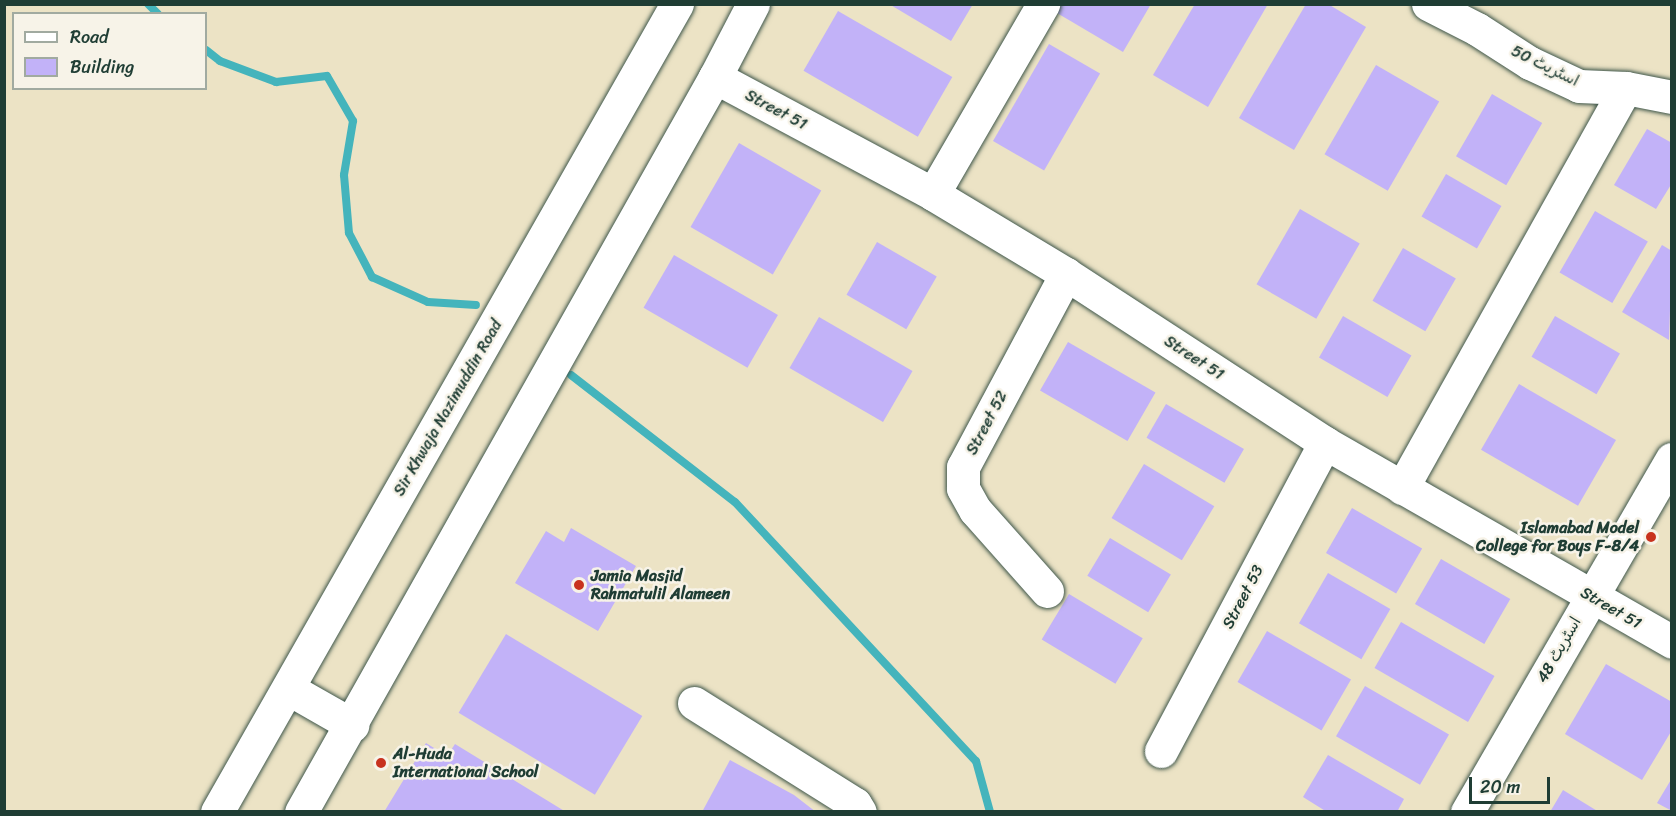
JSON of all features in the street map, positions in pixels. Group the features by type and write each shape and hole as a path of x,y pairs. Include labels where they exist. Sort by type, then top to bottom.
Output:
{"street":[{"name":"Sir Khwaja Nazimuddin Road","path":"217,812 677,4"},
{"path":"301,812 715,77 753,4"},
{"path":"933,194 1043,4"},
{"name":"اسٹریٹ 50","path":"1428,4 1477,30 1530,63 1578,86 1626,88 1671,97"},
{"name":"Street 51","path":"715,77 933,194 1066,274 1325,443 1671,642"},
{"path":"1402,488 1626,88"},
{"name":"Street 52","path":"1047,591 975,510 963,488 963,467 1066,274"},
{"name":"Street 53","path":"1161,751 1325,443"},
{"name":"اسٹریٹ 48","path":"1467,812 1671,459"},
{"path":"289,688 352,725"},
{"path":"694,703 855,804 860,812"}],"building":[{"path":"889,4 973,4 951,41"},
{"path":"1061,4 1151,4 1123,52 1057,13"},
{"path":"1195,4 1268,4 1208,107 1153,75"},
{"path":"1306,4 1328,4 1366,27 1294,150 1239,118"},
{"path":"838,11 952,77 918,137 804,71"},
{"path":"1049,44 1100,74 1044,170 993,141"},
{"path":"1376,65 1439,102 1388,191 1324,154"},
{"path":"1492,94 1542,123 1506,185 1456,156"},
{"path":"1647,129 1672,143 1672,183 1656,209 1614,185"},
{"path":"739,143 821,190 773,275 690,227"},
{"path":"1446,174 1501,206 1477,248 1422,216"},
{"path":"1300,209 1360,244 1316,319 1256,284"},
{"path":"1595,211 1648,242 1612,303 1560,272"},
{"path":"877,242 937,276 906,329 846,295"},
{"path":"1662,245 1672,251 1669,340 1622,312"},
{"path":"1403,248 1456,278 1425,331 1372,301"},
{"path":"674,255 778,315 747,368 644,308"},
{"path":"1343,316 1411,356 1387,397 1319,358"},
{"path":"1555,316 1620,354 1596,394 1532,357"},
{"path":"819,317 913,371 883,422 790,368"},
{"path":"1068,342 1155,392 1127,441 1040,390"},
{"path":"1519,384 1616,440 1578,506 1481,450"},
{"path":"1166,404 1244,449 1224,483 1146,438"},
{"path":"1144,464 1214,506 1182,560 1112,518"},
{"path":"1352,508 1422,548 1396,594 1326,553"},
{"path":"571,528 636,566 598,631 515,583 546,531 564,542"},
{"path":"1110,538 1171,575 1148,612 1087,576"},
{"path":"1441,559 1510,599 1484,644 1415,604"},
{"path":"1328,573 1390,609 1361,659 1299,623"},
{"path":"1069,594 1143,638 1115,684 1042,639"},
{"path":"1401,622 1495,676 1468,722 1374,668"},
{"path":"1267,631 1351,679 1322,731 1238,682"},
{"path":"506,634 642,716 595,795 459,713"},
{"path":"1606,664 1672,702 1672,730 1642,780 1565,734"},
{"path":"1365,686 1449,734 1420,785 1336,736"},
{"path":"426,743 447,756 455,744 566,812 384,812"},
{"path":"1328,755 1404,799 1397,812 1327,812 1303,797"},
{"path":"730,760 794,795 816,812 702,812"},
{"path":"1672,778 1672,811 1657,803"},
{"path":"1563,790 1599,812 1550,812"}],"waterway":[{"path":"148,4 156,12"},
{"path":"207,51 220,61 276,82 327,76 353,121 344,175 349,233 372,277 428,302 476,305"},
{"path":"571,375 735,502 976,761 990,812"}],"place":[{"name":"Islamabad Model College for Boys F-8/4","path":"1651,537"},
{"name":"Jamia Masjid Rahmatulil Alameen","path":"579,585"},
{"name":"Al-Huda International School","path":"381,763"}]}
